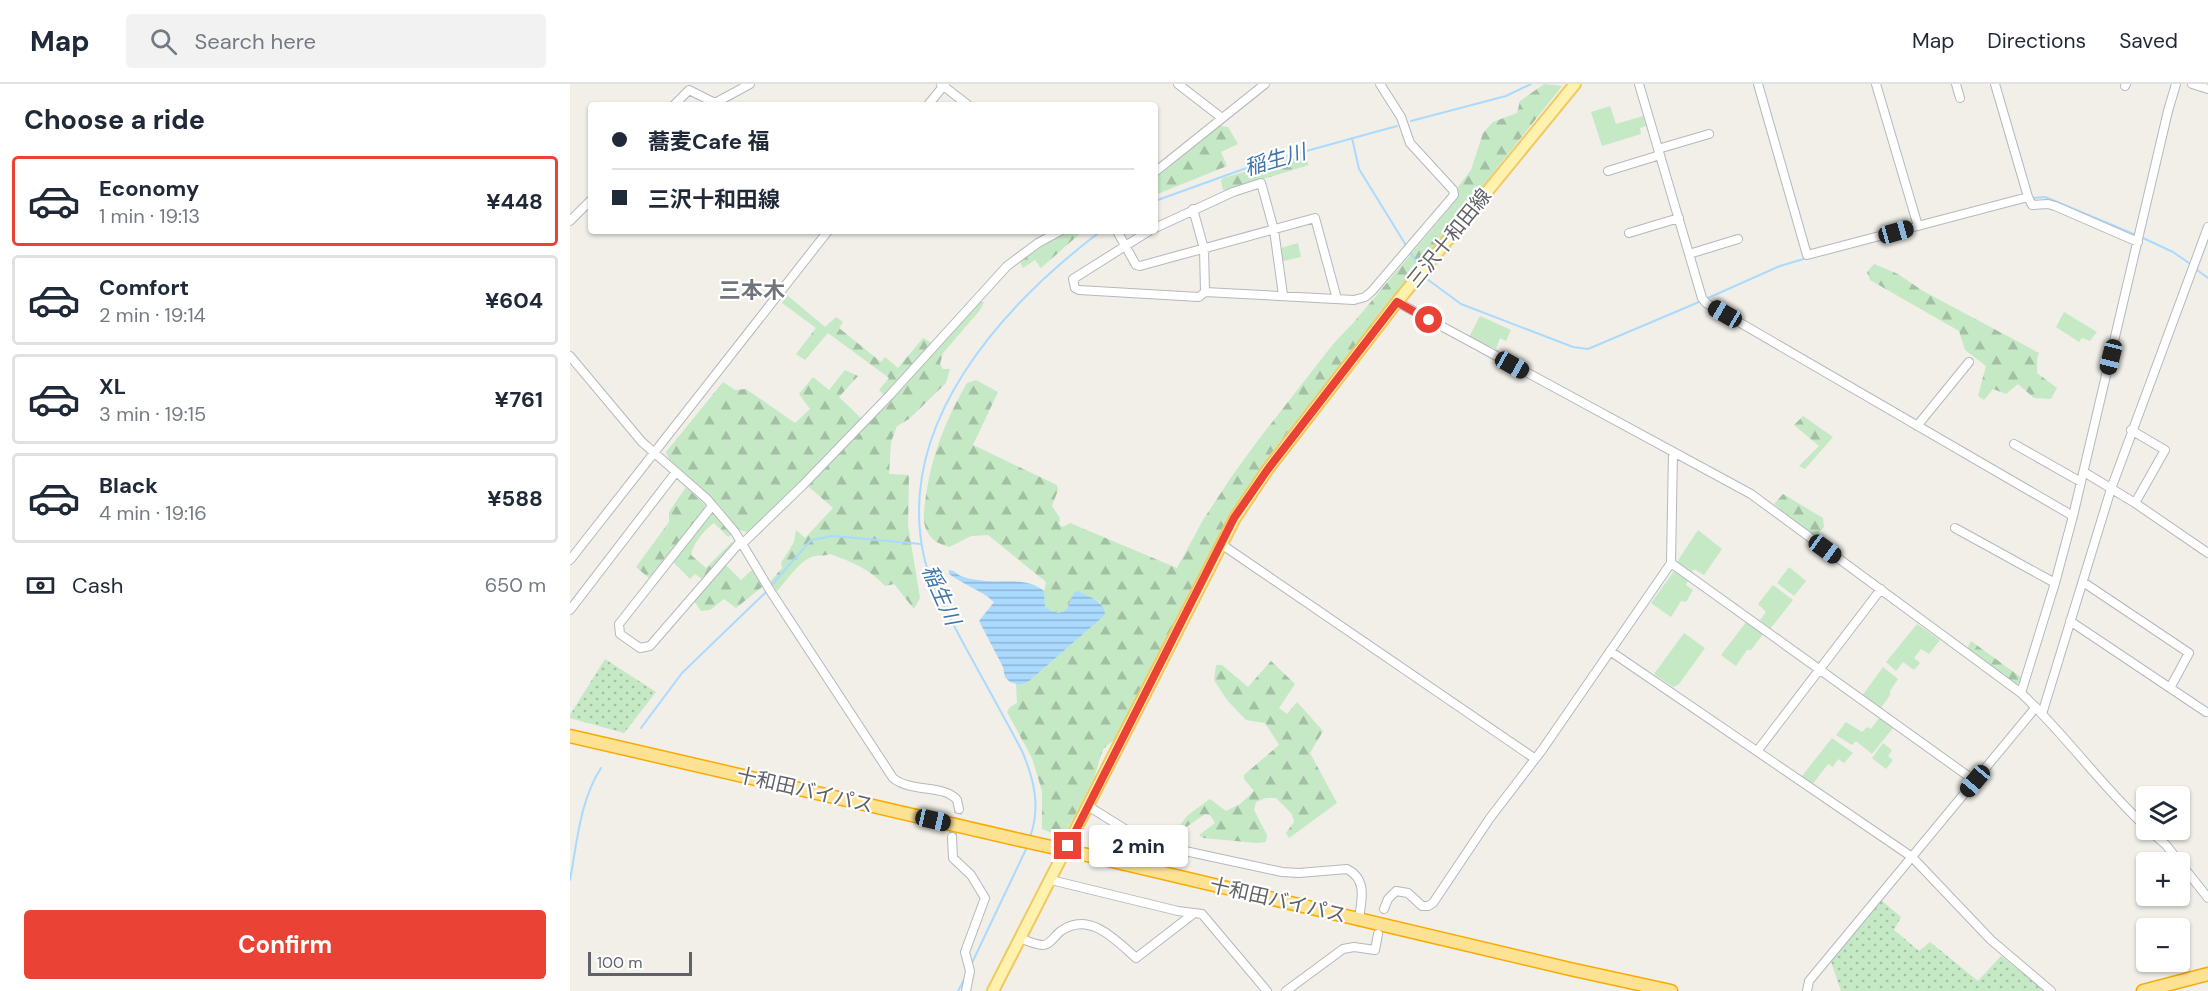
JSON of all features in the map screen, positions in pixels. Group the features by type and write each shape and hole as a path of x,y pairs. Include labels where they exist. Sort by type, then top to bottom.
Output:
{"highway":[{"name":"十和田バイパス","path":"570,736 1671,991"},
{"path":"2143,991 2208,974"}],"main road":[{"name":"三沢十和田線","path":"993,991 1234,518 1268,469 1397,302 1575,84"}],"street":[{"path":"717,102 750,84"},
{"path":"1178,84 1222,118"},
{"path":"1158,170 1265,84"},
{"path":"1144,234 1073,279 1075,288 1199,297 1205,292 1338,299 1365,297 1454,195 1454,190 1410,143 1401,117 1380,84"},
{"path":"1639,84 1702,298 1706,303 2073,516"},
{"path":"1758,84 1808,255 2028,197"},
{"path":"1876,84 1918,226"},
{"path":"1956,84 1960,98"},
{"path":"1995,84 2032,205 2055,206 2138,242"},
{"path":"2021,693 2073,516 2176,84"},
{"path":"2192,84 2208,89"},
{"path":"930,102 943,85 964,102"},
{"path":"677,102 689,90 713,102"},
{"path":"1608,171 1709,134"},
{"path":"1158,226 1233,192 1261,183 1274,230 1283,295"},
{"path":"570,221 588,203"},
{"path":"1193,209 1204,249 1205,292"},
{"path":"1119,234 1136,265 1140,266 1314,218 1338,299"},
{"path":"1629,232 1678,218"},
{"path":"1807,991 1809,981 1975,781 2039,711 2131,430 2208,227"},
{"path":"570,560 826,234"},
{"path":"712,506 619,624 620,634 640,648 650,646 742,542 802,486 889,396 1007,266 1054,234"},
{"path":"1689,254 1738,239"},
{"path":"1397,302 1751,494 2021,693 2136,816"},
{"path":"570,356 642,442 712,506 742,542 771,592 893,778 907,786 948,792 957,800 959,809"},
{"path":"1917,426 1969,362"},
{"path":"2131,430 2165,450 2135,503"},
{"path":"2014,444 2081,482"},
{"path":"1384,909 1388,899 1396,891 1408,893 1422,906 1433,903 1671,563 1673,452"},
{"path":"570,610 676,472"},
{"path":"2084,472 2135,503 2208,553"},
{"path":"1955,528 2055,583"},
{"path":"1221,544 1534,758"},
{"path":"1671,563 1975,781"},
{"path":"2083,582 2190,653 2170,688"},
{"path":"1758,750 1881,589"},
{"path":"2070,621 2206,712"},
{"path":"1611,651 1912,857 1991,940 2051,991"},
{"path":"1088,806 1136,836 1162,846 1282,872 1347,869 1358,877 1361,884 1359,918"},
{"path":"952,837 953,858 971,875 985,898 965,952 969,968 966,991"},
{"path":"2161,840 2208,898"},
{"path":"1051,880 1193,914 1202,914 1267,991"},
{"path":"1020,938 1046,945 1059,932 1074,923 1080,923 1102,931 1136,958 1193,914"},
{"path":"1286,991 1343,949 1354,947 1375,950 1378,934"}],"green space":[{"path":"1544,84 1562,86 1272,452 1226,521 1114,740 1103,749 1094,778 1063,838 1042,829 1042,791 1032,758 1007,712 1017,703 1016,683 1020,685 1028,682 1105,615 1100,602 1078,591 1074,592 1070,603 1061,612 1051,611 1045,607 1046,582 988,535 971,536 949,547 936,542 926,529 924,513 932,465 946,423 967,383 976,380 998,392 973,445 1057,485 1058,490 1052,506 1060,518 1059,524 1063,527 1070,523 1177,568 1203,520 1259,439 1334,343 1458,198 1458,187 1471,170 1483,133 1493,122 1517,113 1520,101"},
{"path":"1610,106 1616,124 1643,116 1646,126 1640,128 1641,134 1602,146 1591,112"},
{"path":"1220,126 1228,127 1238,144 1221,152 1227,166 1158,194 1158,177"},
{"path":"1304,155 1309,165 1223,190 1221,181 1223,178"},
{"path":"1061,234 1080,234 1041,268 1035,260 1023,268 1020,261"},
{"path":"1298,243 1301,257 1283,261 1281,248"},
{"path":"1874,264 1898,274 1923,291 2039,353 2037,373 2057,388 2051,399 2034,398 2018,384 2006,394 1993,389 1984,400 1978,396 1986,366 1965,350 1959,331 1870,280 1867,272"},
{"path":"787,295 825,327 836,317 843,322 839,328 881,362 885,357 898,368 923,338 939,347 979,301 984,302 980,310 943,353 940,364 943,369 950,369 946,383 909,419 897,426 891,442 889,474 909,475 908,525 920,598 914,609 894,584 885,586 866,570 830,554 814,556 806,560 777,591 770,582 782,568 781,563 794,542 796,530 805,538 833,508 802,481 747,532 739,530 719,505 669,459 666,452 723,382 735,390 746,389 795,423 810,409 799,394 813,377 829,390 845,370 858,376 839,397 867,424 891,402 879,390 889,378 828,333 805,360 796,354 816,328 782,303"},
{"path":"2064,312 2097,332 2090,341 2082,338 2079,342 2056,327"},
{"path":"1480,316 1511,330 1506,341 1500,338 1496,349 1469,337"},
{"path":"1803,416 1833,437 1805,469 1799,466 1819,446 1794,425"},
{"path":"686,487 705,505 704,510 649,578 636,567 669,522 669,512"},
{"path":"1783,494 1823,518 1824,527 1815,537 1774,504"},
{"path":"712,513 731,535 728,537 714,523 700,537 691,555 706,568 732,542 735,545 706,577 702,579 695,574 690,579 673,562"},
{"path":"1698,530 1722,549 1704,575 1694,569 1691,573 1677,562"},
{"path":"726,565 741,580 752,570 762,587 736,608 724,599 710,610 701,611 694,601"},
{"path":"1789,567 1806,581 1794,596 1777,583"},
{"path":"1674,571 1688,581 1686,585 1693,590 1686,602 1681,601 1671,617 1651,603"},
{"path":"1773,585 1793,600 1770,629 1760,620 1766,612 1758,604"},
{"path":"1747,621 1764,633 1751,650 1747,650 1736,666 1721,655"},
{"path":"1917,624 1940,640 1929,654 1921,649 1914,658 1920,663 1914,670 1903,662 1896,671 1886,662"},
{"path":"1684,633 1705,648 1679,684 1673,687 1654,674"},
{"path":"1971,641 2022,678 2020,683 2015,684 1967,649"},
{"path":"605,659 656,692 624,733 570,718"},
{"path":"1271,661 1295,684 1279,708 1287,714 1297,702 1323,731 1310,753 1337,803 1289,838 1286,833 1294,822 1292,814 1276,798 1266,798 1256,802 1254,810 1267,835 1266,842 1203,838 1199,835 1215,823 1210,815 1205,814 1182,830 1179,826 1188,815 1210,799 1226,811 1240,804 1254,791 1244,779 1244,775 1279,745 1265,723 1246,720 1227,700 1214,680 1216,665 1222,665 1248,687"},
{"path":"1883,667 1898,679 1881,708 1862,696"},
{"path":"1879,718 1893,728 1872,754 1856,741 1852,745 1836,735 1846,722 1862,732 1867,727 1871,729"},
{"path":"1832,738 1853,753 1844,763 1838,759 1833,767 1828,764 1812,785 1802,776"},
{"path":"1883,743 1892,750 1888,756 1893,760 1886,769 1872,758"},
{"path":"1881,900 1901,917 1894,930 1919,951 1930,942 1978,981 2001,956 2042,988 2041,991 1841,991 1831,962"}],"water":[{"path":"949,570 973,579 1030,584 1044,591 1045,607 1057,612 1065,610 1074,592 1078,591 1099,603 1105,615 1028,682 1020,685 1010,682 1005,677 1003,667 979,621 994,602 949,574"}],"waterway":[{"name":"稲生川","path":"1411,121 1506,96 1531,84"},
{"name":"稲生川","path":"1158,200 1252,166 1397,126"},
{"path":"1352,138 1359,169 1420,268"},
{"path":"2033,198 2045,197 2136,235"},
{"name":"稲生川","path":"1030,837 1035,815 1035,793 1026,762 932,581 925,561 919,511 925,463 940,417 964,374 993,333 1027,295 1097,234"},
{"path":"2143,238 2173,252 2189,263"},
{"path":"1708,298 1780,266 1807,258"},
{"path":"2197,270 2208,278"},
{"path":"1424,275 1461,304 1573,347 1588,349 1699,302"},
{"path":"770,587 811,540 833,536 921,544"},
{"path":"641,728 682,673 766,592"},
{"path":"570,880 584,808 601,768"},
{"name":"稲生川","path":"971,965 1028,845"},
{"name":"稲生川","path":"958,991 965,978"}],"tunnel":[{"path":"952,837 959,809"}],"district":[{"name":"三本木","path":"752,290"}],"route":[{"path":"1068,846 1234,518 1251,493 1397,302 1429,320"}]}
